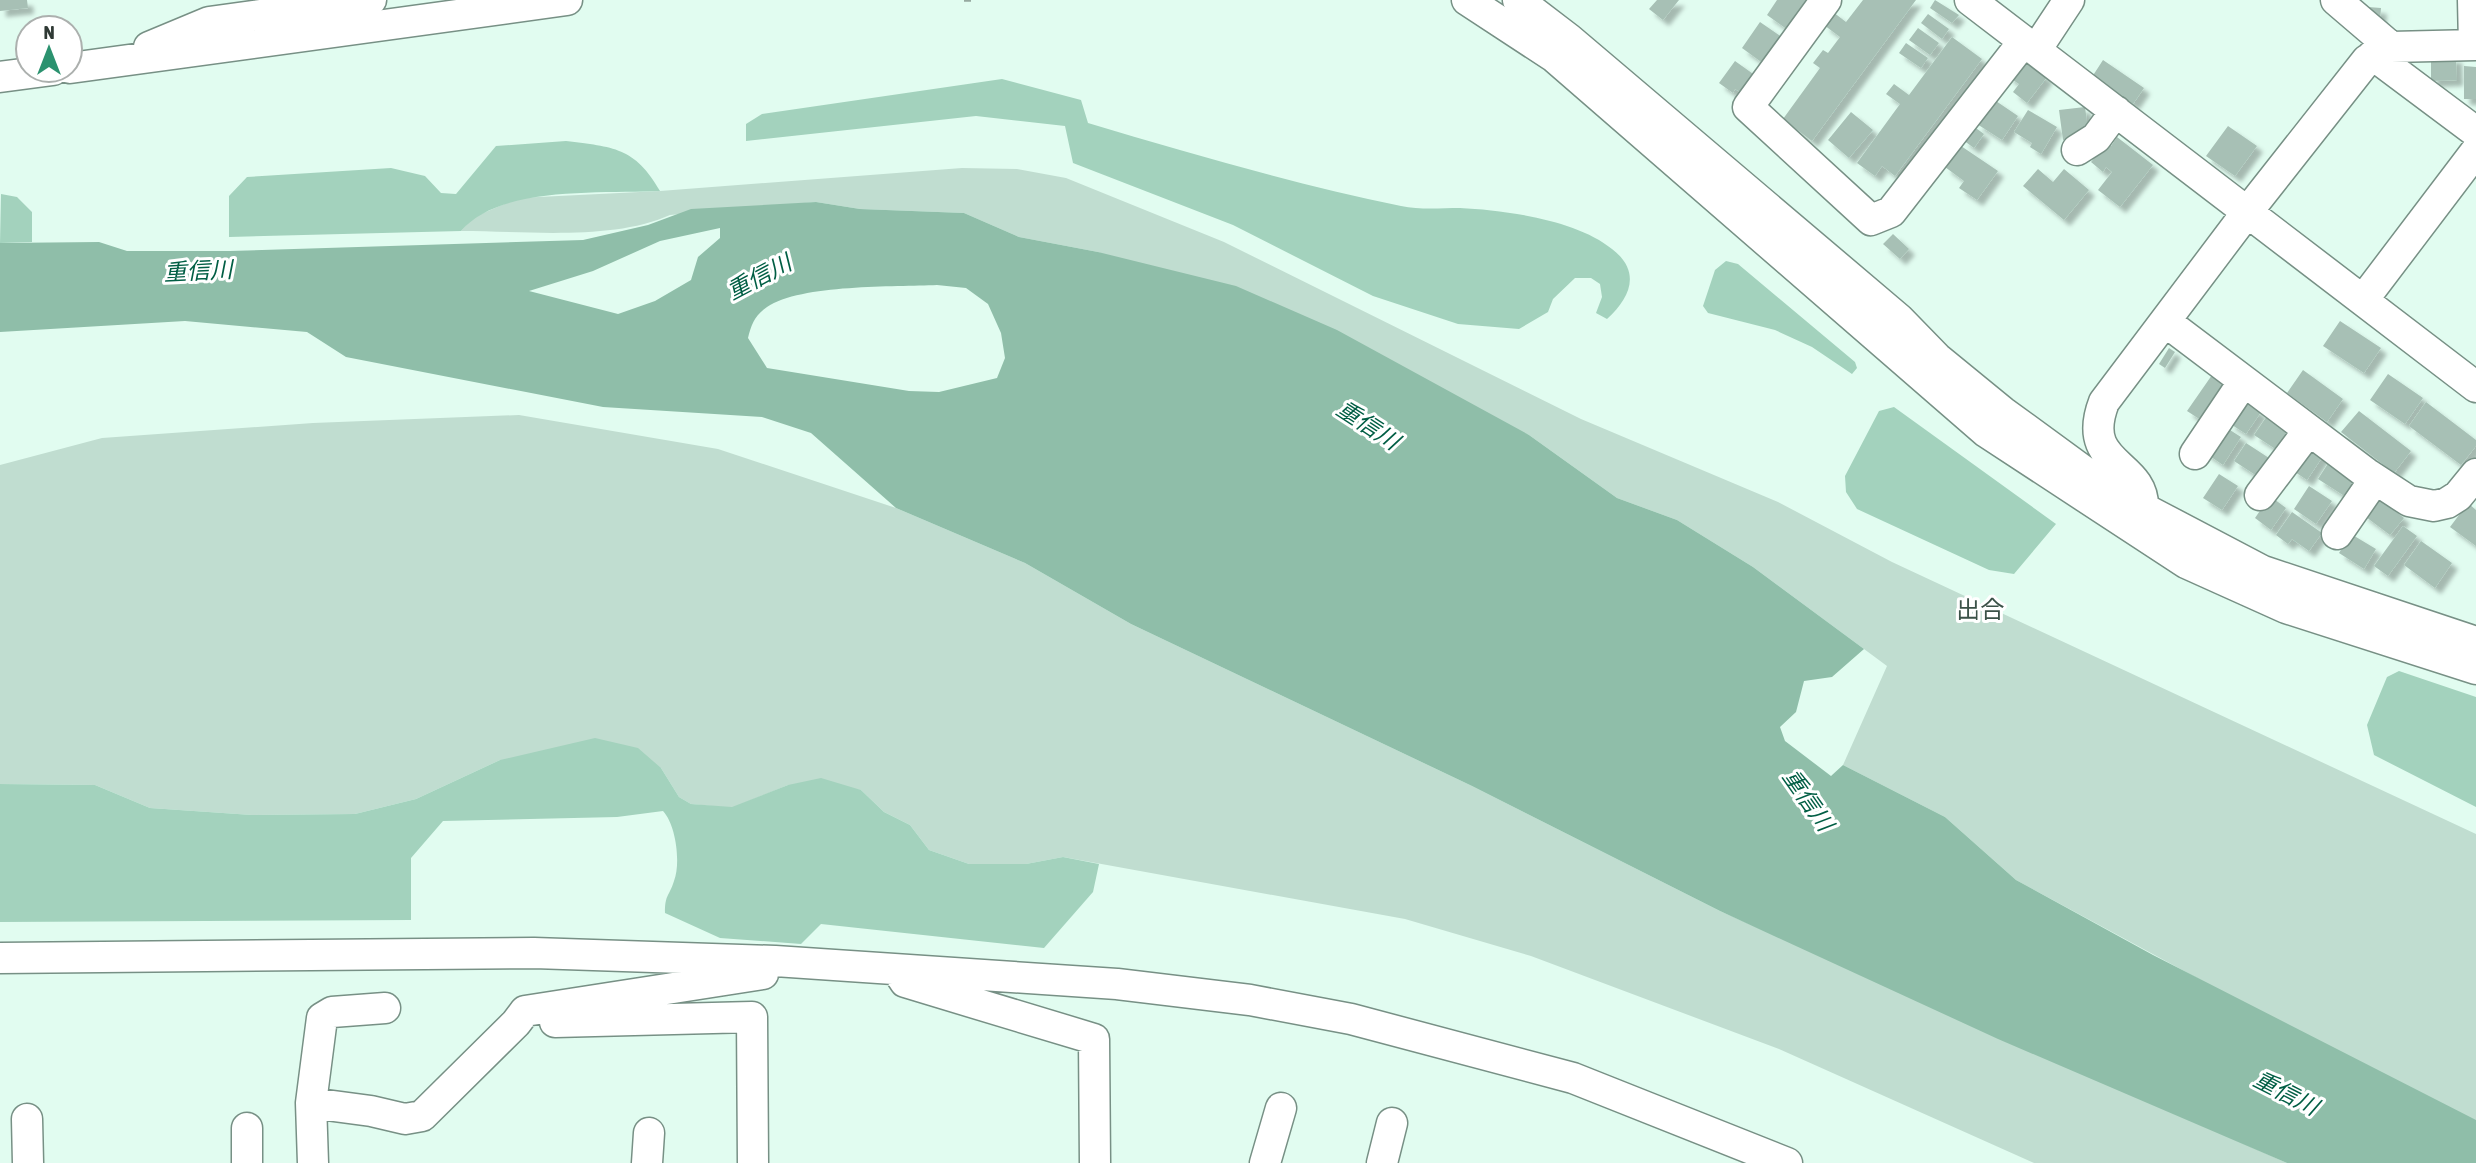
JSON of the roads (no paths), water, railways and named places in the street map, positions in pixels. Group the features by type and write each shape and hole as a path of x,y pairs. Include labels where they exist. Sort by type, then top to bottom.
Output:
{"street":[{"path":"139,57 155,43 209,22 371,0"},
{"path":"84,66 518,3 567,0"},
{"path":"1467,0 1553,57 1986,432 2186,563 2286,608 2476,669"},
{"path":"1518,0 1569,39 1899,319 1937,358 2003,412 2103,485 2263,571 2476,642"},
{"path":"1826,0 1748,107 1871,220 1891,212 2069,0"},
{"path":"1970,0 2476,387"},
{"path":"2336,0 2382,51 2476,132"},
{"path":"2143,508 2139,485 2105,454 2100,439 2100,413 2104,402 2248,211 2382,51 2475,45 2473,0"},
{"path":"2077,150 2096,138 2116,111"},
{"path":"2363,300 2476,151"},
{"path":"2166,322 2375,479 2409,501 2434,506 2458,496 2476,474"},
{"path":"2195,454 2244,381"},
{"path":"2260,495 2309,430"},
{"path":"2337,534 2375,479"},
{"path":"2186,563 2263,571"},
{"path":"0,958 534,953 894,967 1117,984 1250,1000 1352,1019 1573,1078 1787,1163"},
{"path":"311,1103 371,1111 405,1119 422,1116 516,1023 525,1010 763,975 775,961"},
{"path":"894,967 905,982 1094,1039 1095,1163"},
{"path":"313,1163 311,1103 322,1018 332,1012 385,1008"},
{"path":"516,1023 752,1017 753,1163"},
{"path":"1265,1163 1281,1108"},
{"path":"27,1119 28,1163"},
{"path":"1382,1163 1392,1123"},
{"path":"247,1128 247,1163"},
{"path":"648,1163 649,1133"}],"water":[{"name":"重信川","path":"816,202 860,209 964,213 1019,237 1098,252 1236,286 1337,330 1529,435 1617,498 1677,520 1753,567 1864,649 1832,677 1804,681 1796,712 1780,727 1785,741 1831,776 1843,765 1945,817 2016,880 2153,955 2476,1120 2476,1163 2287,1163 1998,1039 1720,911 1472,786 1131,624 1025,563 896,508 811,433 762,417 603,407 346,357 307,332 185,321 0,332 0,243 99,242 127,251 230,251 583,240 648,225 691,209","holes":["720,228 720,238 698,257 691,280 655,301 618,314 529,291 593,271 660,241","937,285 966,288 988,304 1001,333 1005,358 997,378 939,392 909,391 767,368 748,338 759,313 782,300 802,294 849,288"]}],"district":[{"name":"出合","path":"1980,610"}]}
